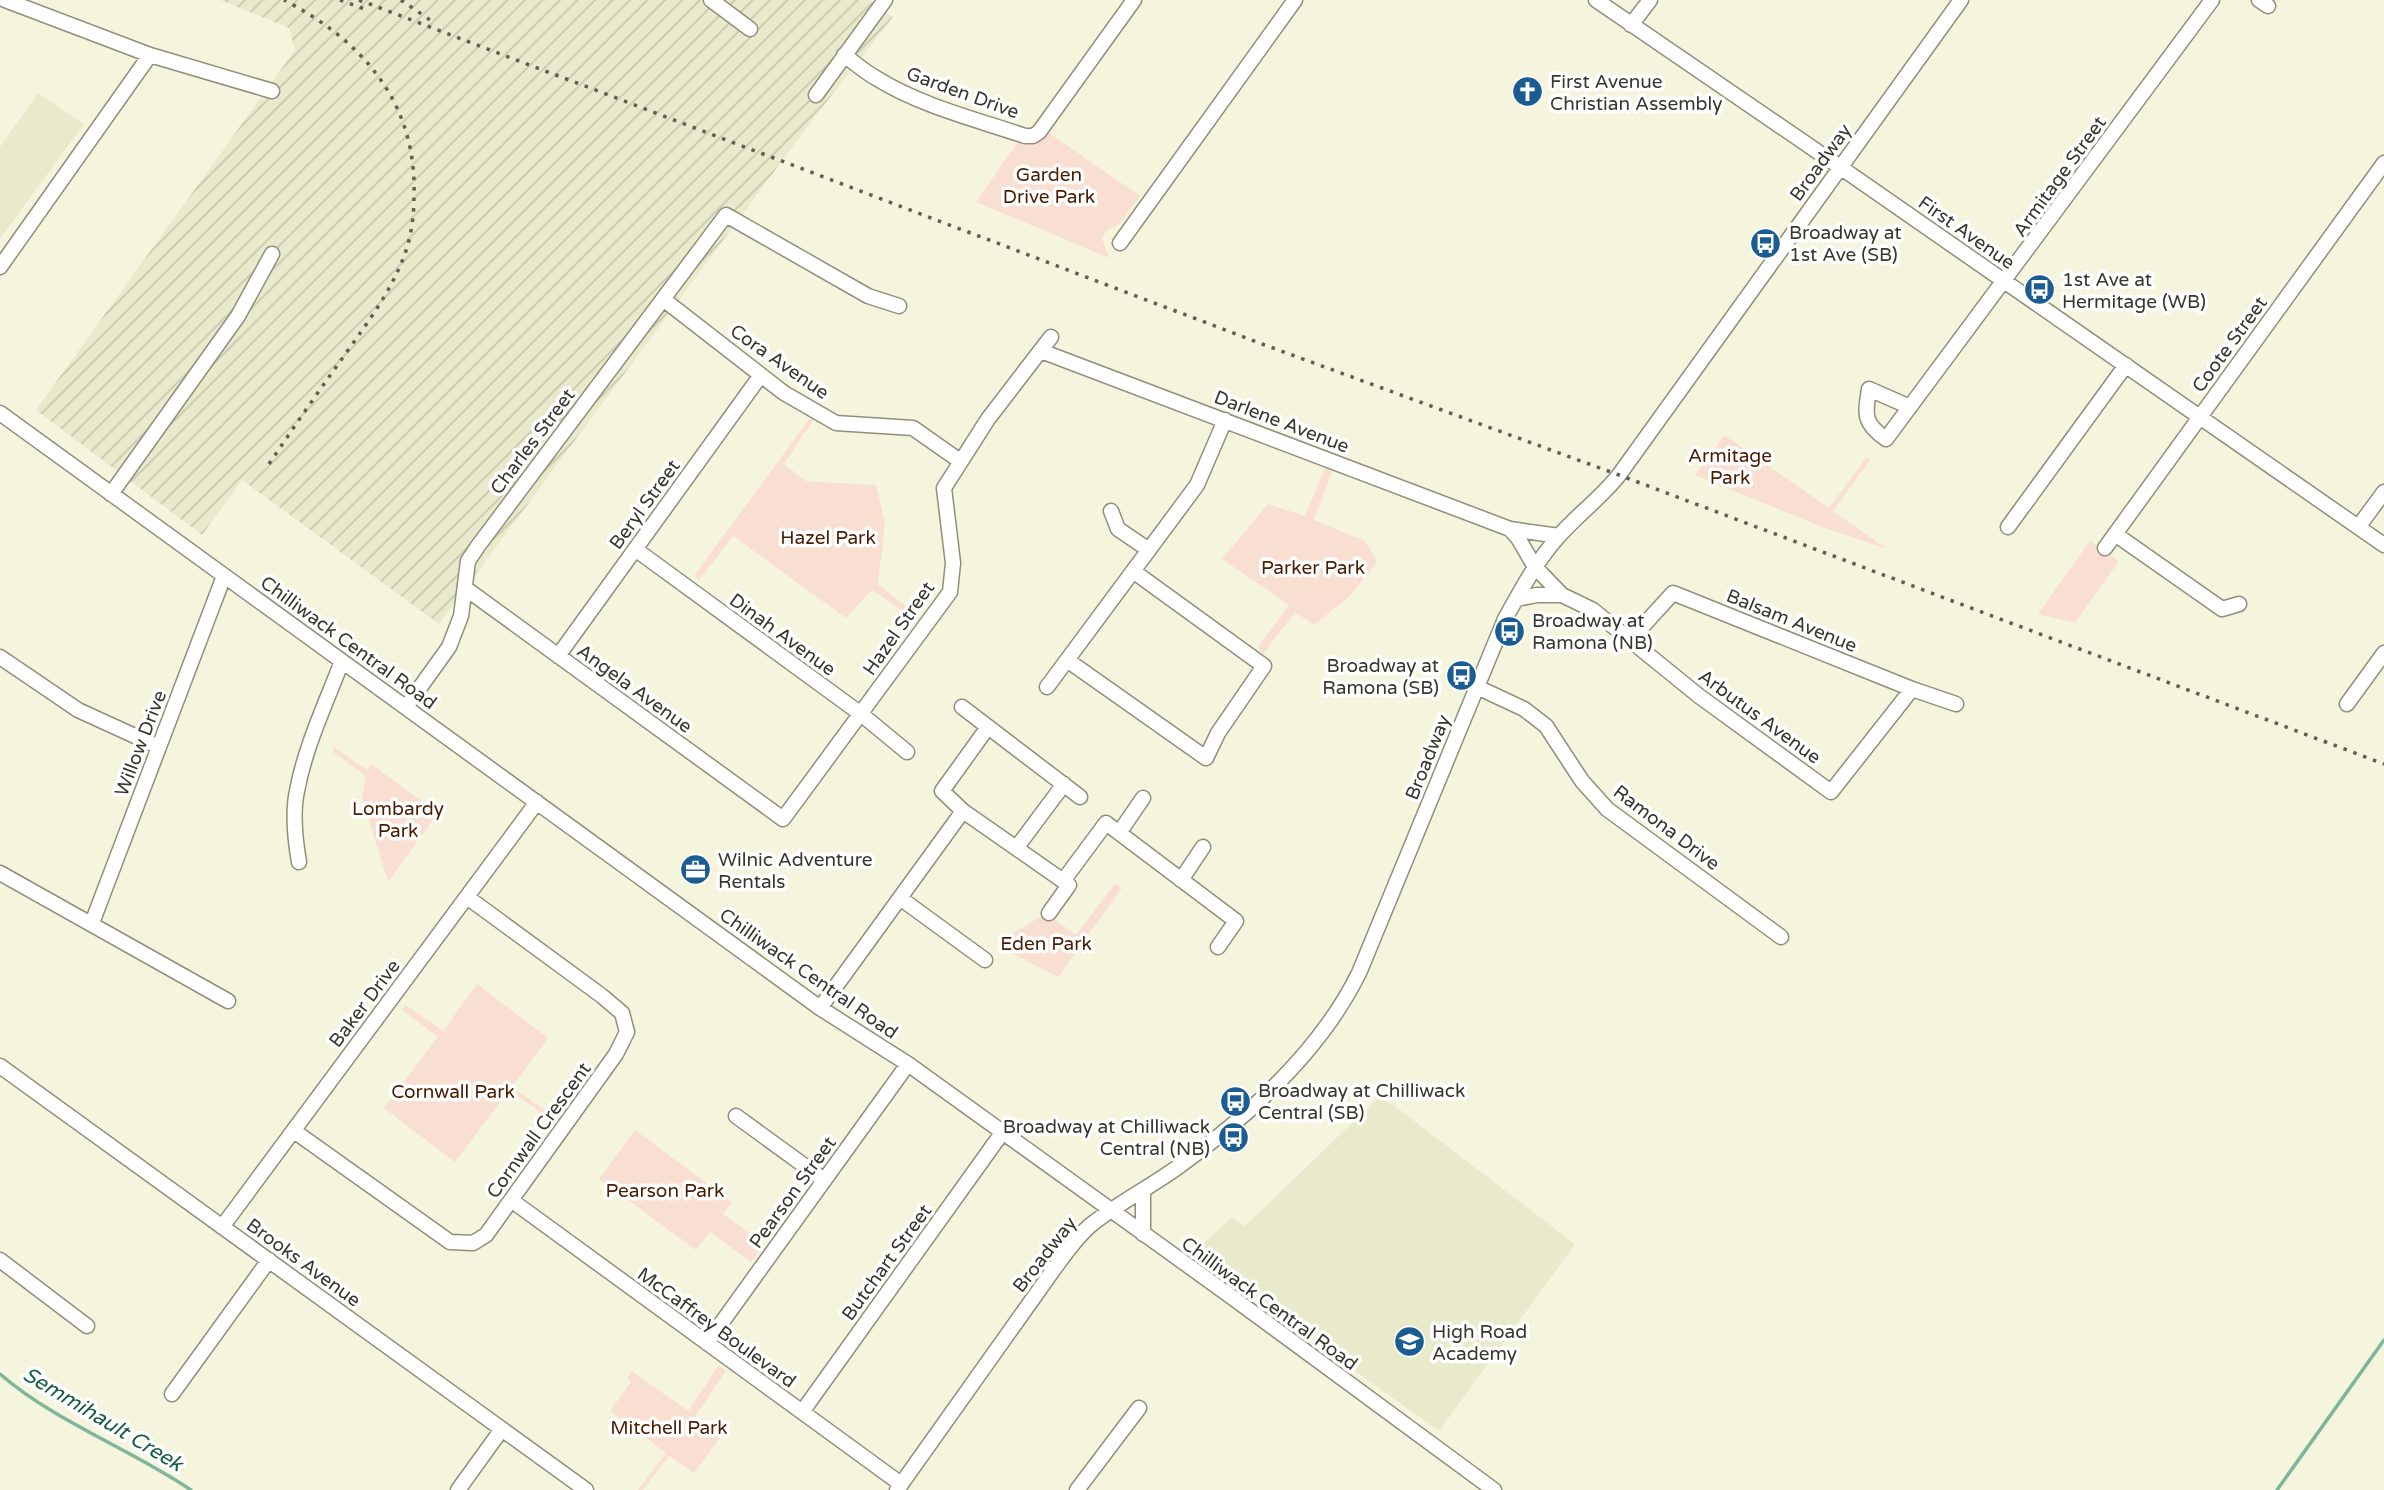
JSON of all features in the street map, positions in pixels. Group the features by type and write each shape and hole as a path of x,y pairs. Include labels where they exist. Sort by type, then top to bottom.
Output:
{"street":[{"path":"5,0 150,55 272,91"},
{"path":"711,0 750,29"},
{"path":"816,95 885,0"},
{"name":"Garden Drive","path":"844,55 875,78 905,94 960,115 1033,136 1039,132 1134,0"},
{"path":"1120,243 1295,0"},
{"name":"First Avenue","path":"1596,0 2384,545"},
{"path":"1632,25 1650,0"},
{"name":"Broadway","path":"899,1487 1071,1245 1110,1211 1198,1153 1256,1103 1300,1060 1332,1022 1359,973 1505,619 1535,567 1559,536 1613,482 1961,0"},
{"name":"Armitage Street","path":"1910,407 2212,0"},
{"path":"0,267 150,55"},
{"name":"Coote Street","path":"2105,548 2384,163"},
{"name":"Charles Street","path":"406,707 449,647 461,616 468,561 726,215 869,296 899,306"},
{"path":"111,494 238,316 272,254"},
{"name":"Cora Avenue","path":"663,299 784,393 836,423 912,428 960,461"},
{"name":"Hazel Street","path":"783,819 950,592 953,563 944,488 988,419 1051,337"},
{"name":"Darlene Avenue","path":"1041,351 1510,529 1559,536"},
{"path":"2008,527 2126,365"},
{"name":"Beryl Street","path":"558,656 761,375"},
{"name":"Chilliwack Central Road","path":"0,413 820,1008 908,1064 1494,1490"},
{"path":"1047,687 1196,485 1225,420"},
{"path":"2359,526 2384,492"},
{"path":"1111,511 1118,529 1149,550"},
{"path":"1510,529 1535,567"},
{"path":"2115,534 2222,609 2239,604"},
{"name":"Dinah Avenue","path":"635,549 861,715 907,752"},
{"name":"Arbutus Avenue","path":"1535,567 1562,595 1593,610 1699,696 1831,792 1912,689"},
{"path":"1067,660 1206,758 1218,733 1264,666 1133,571"},
{"name":"Willow Drive","path":"93,923 225,576"},
{"name":"Angela Avenue","path":"465,588 783,819"},
{"name":"Balsam Avenue","path":"1630,640 1673,593 1912,689 1956,704"},
{"name":"Arbutus Avenue","path":"1516,599 1537,595 1562,595"},
{"path":"2347,704 2384,653"},
{"path":"0,657 78,710 159,747"},
{"path":"299,862 295,834 296,792 342,661"},
{"name":"Ramona Drive","path":"1477,687 1524,709 1546,726 1582,781 1607,809 1781,937"},
{"path":"962,707 1080,797"},
{"path":"988,727 942,791 963,811 1069,886 1049,913"},
{"path":"1017,847 1064,784"},
{"path":"1119,833 1143,799"},
{"name":"Baker Drive","path":"222,1227 537,802"},
{"path":"820,1008 963,811"},
{"path":"1063,881 1106,823 1236,922 1218,947"},
{"path":"1181,880 1203,847"},
{"path":"0,873 228,1001"},
{"name":"Cornwall Crescent","path":"294,1130 450,1242 472,1243 486,1235 616,1054 627,1032 622,1013 602,996 467,897"},
{"path":"900,898 985,960"},
{"name":"Pearson Street","path":"706,1343 908,1064"},
{"name":"Brooks Avenue","path":"2,1070 586,1490"},
{"path":"736,1116 824,1180"},
{"name":"Butchart Street","path":"802,1412 1002,1133"},
{"path":"1143,1191 1143,1234"},
{"name":"McCaffrey Boulevard","path":"511,1200 802,1412 899,1487"},
{"path":"0,1260 87,1326"},
{"path":"172,1394 269,1260"},
{"path":"1077,1490 1139,1408"},
{"path":"458,1490 502,1429"}],"shaded area":[{"path":"220,0 869,0 893,17 810,123 439,624 242,480 202,535 36,410 295,50 289,28"},
{"path":"38,93 84,124 0,239 0,147"},
{"name":"High Road Academy","path":"1379,1097 1396,1107 1575,1244 1439,1431 1192,1254 1232,1217 1245,1226"}],"green space":[{"name":"Garden Drive Park","path":"1046,131 1140,196 1120,224 1107,230 1102,238 1109,258 976,202 1019,140 1034,141"},
{"name":"Hazel Park","path":"810,418 813,420 784,464 806,481 876,485 885,523 878,584 920,618 917,621 872,590 846,618 733,536 699,580 694,576"},
{"name":"Armitage Park","path":"1724,435 1829,508 1866,458 1870,460 1833,511 1887,549 1822,527 1695,475"},
{"name":"Parker Park","path":"1326,466 1333,469 1314,520 1365,541 1377,562 1350,596 1314,625 1295,612 1263,654 1258,647 1289,605 1222,559 1268,504 1305,516"},
{"path":"2090,541 2119,561 2075,623 2038,614"},
{"name":"Lombardy Park","path":"334,747 368,771 371,764 438,813 388,882 362,797 366,776 333,752"},
{"name":"Eden Park","path":"1115,884 1122,888 1058,977 1010,952 1004,939 1046,913 1076,935"},
{"name":"Cornwall Park","path":"477,984 548,1038 512,1087 553,1116 551,1120 509,1090 455,1162 384,1108 438,1037 402,1010 406,1005 443,1031"},
{"name":"Pearson Park","path":"635,1130 732,1202 723,1214 764,1244 751,1262 710,1232 696,1250 599,1179"},
{"name":"Mitchell Park","path":"719,1365 726,1371 695,1417 721,1436 694,1473 669,1456 643,1490 638,1490 666,1453 610,1411 631,1382 627,1378 632,1371 688,1411"}],"waterway":[{"path":"2277,1490 2384,1340"},
{"name":"Semmihault Creek","path":"0,1374 45,1407 191,1490"}],"railway":[{"path":"269,464 390,287 408,244 414,204 413,163 406,132 395,104 380,78 338,35 284,0"},
{"path":"340,0 367,10"},
{"path":"359,0 1262,344 1619,475 2384,764"},
{"path":"401,0 433,22"}],"place":[{"name":"First Avenue Christian Assembly","path":"1527,92"},
{"name":"Broadway at 1st Ave (SB)","path":"1766,243"},
{"name":"1st Ave at Hermitage (WB)","path":"2039,290"},
{"name":"Broadway at Ramona (NB)","path":"1509,631"},
{"name":"Broadway at Ramona (SB)","path":"1462,676"},
{"name":"Wilnic Adventure Rentals","path":"695,870"},
{"name":"Broadway at Chilliwack Central (SB)","path":"1235,1101"},
{"name":"Broadway at Chilliwack Central (NB)","path":"1233,1137"},
{"name":"High Road Academy","path":"1409,1342"}]}
